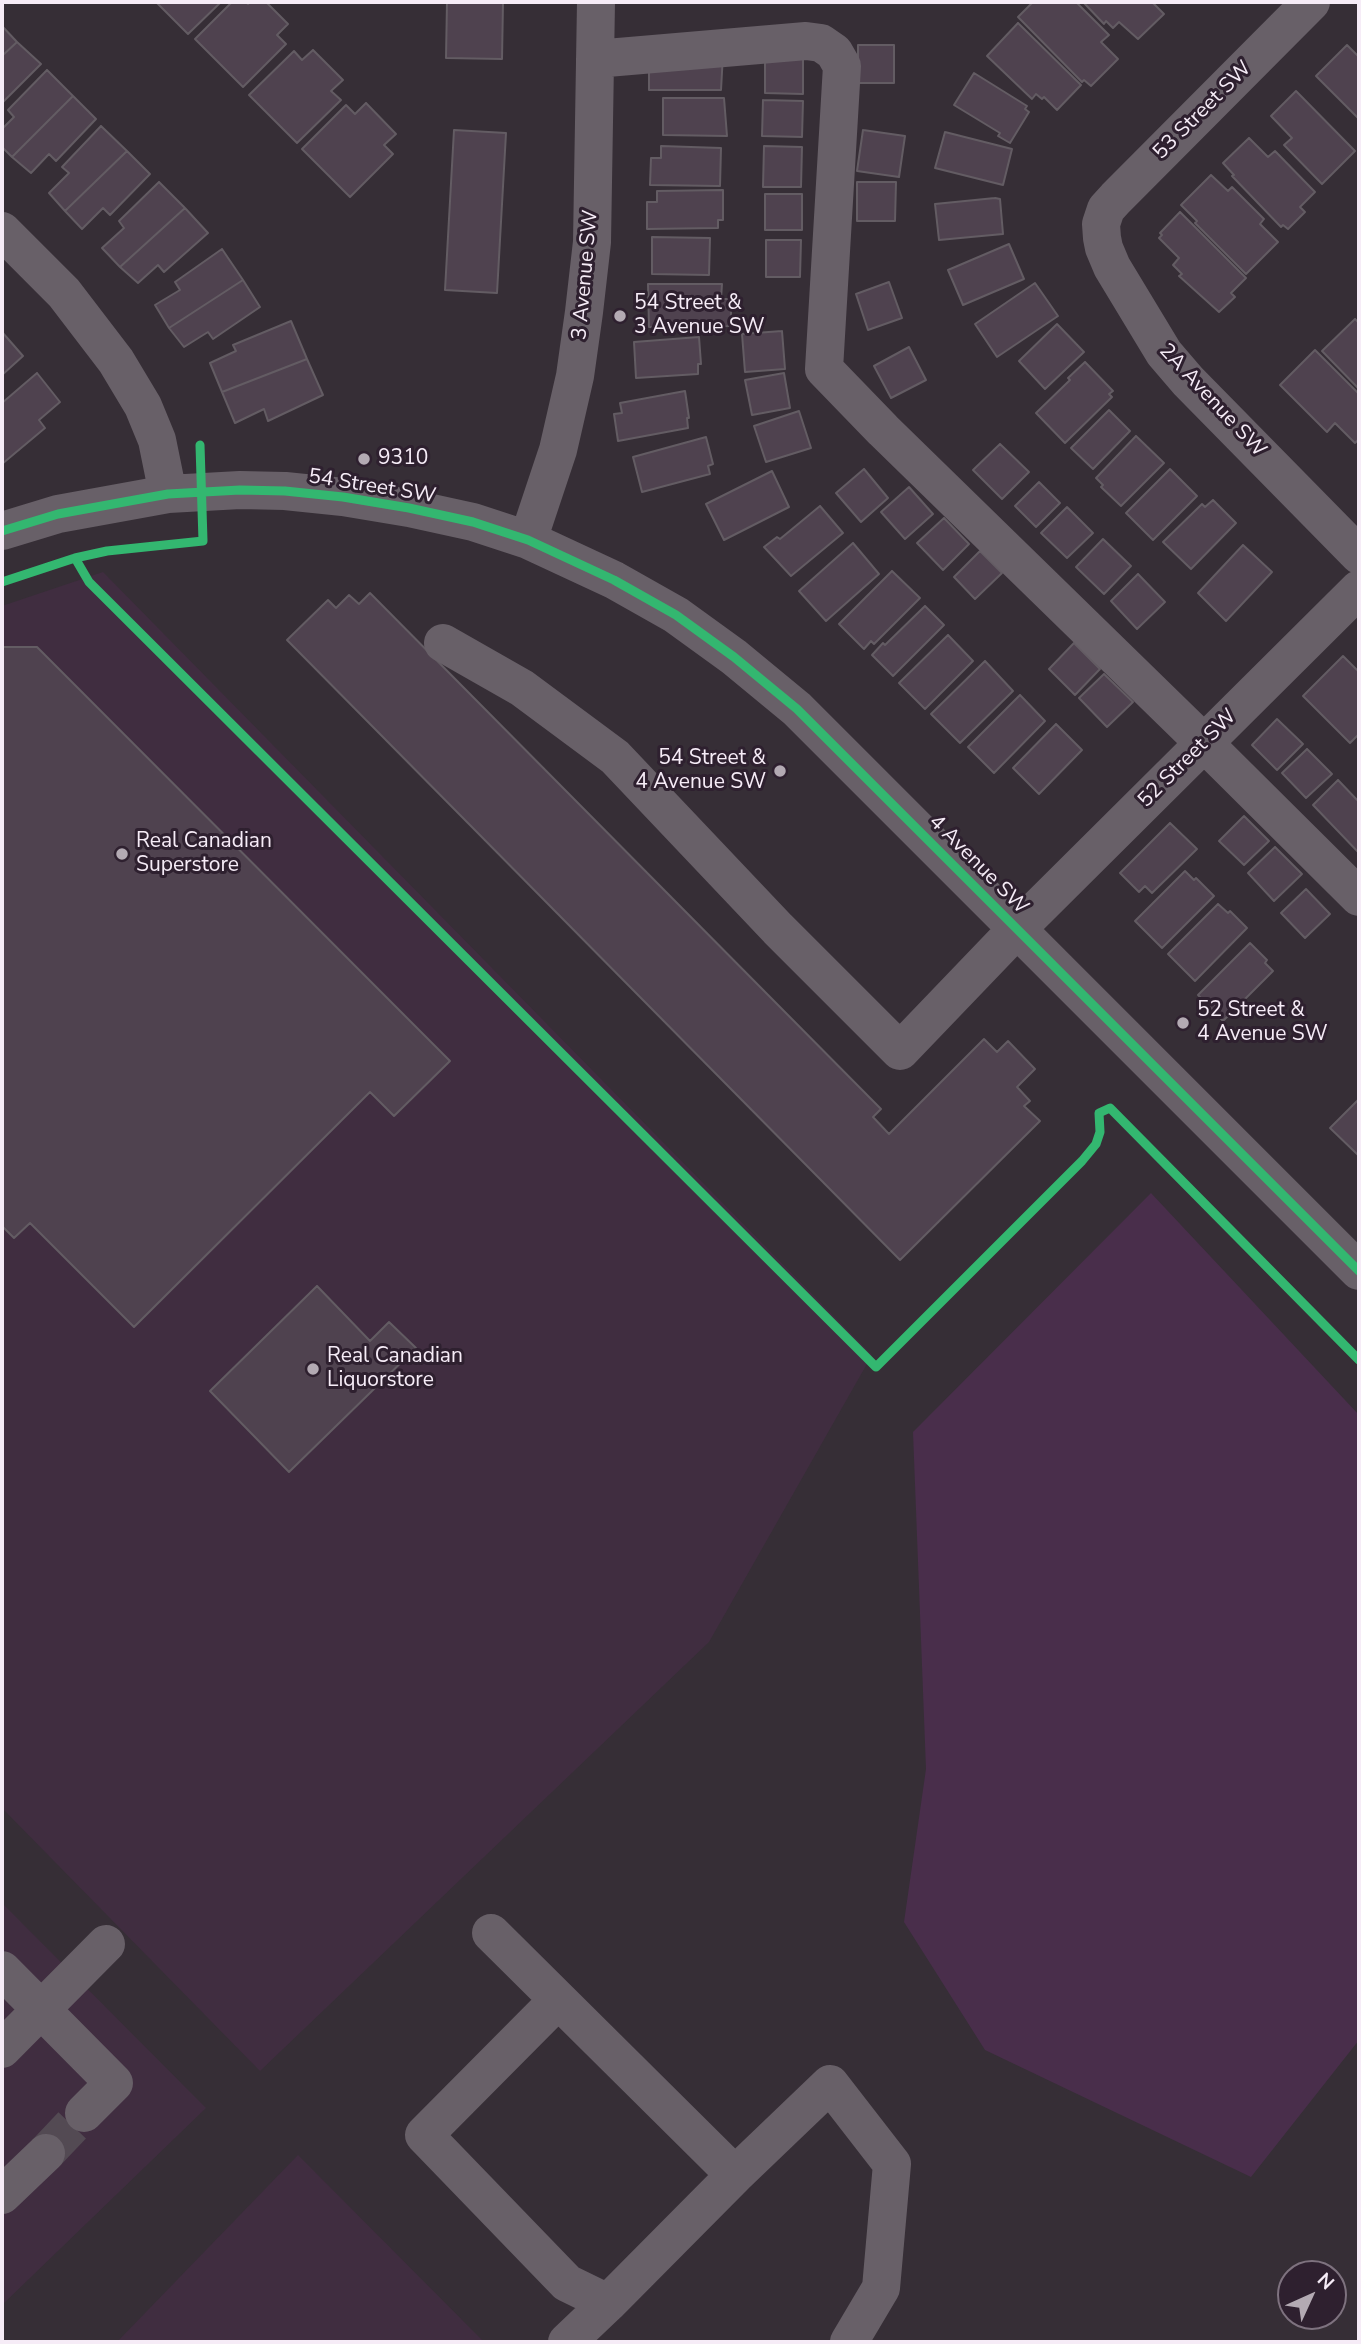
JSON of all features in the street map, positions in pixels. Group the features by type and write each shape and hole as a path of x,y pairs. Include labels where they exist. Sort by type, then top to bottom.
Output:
{"street":[{"name":"3 Avenue SW","path":"528,541 558,450 575,376 584,312 592,242 596,2"},
{"name":"53 Street SW","path":"1101,224 1106,209 1116,198 1311,2"},
{"path":"595,58 806,41 821,43 834,52 842,66 824,369 873,421 1359,897"},
{"name":"2A Avenue SW","path":"1101,224 1104,248 1112,267 1164,353 1188,381 1359,555"},
{"path":"2,230 64,293 116,361 143,406 156,440 168,494"},
{"name":"54 Street SW","path":"2,531 58,514 168,494 240,490 343,497 473,522 528,541"},
{"name":"4 Avenue SW","path":"528,541 614,580 676,615 734,657 797,709 1359,1271"},
{"name":"52 Street SW","path":"443,643 522,688 615,757 778,929 900,1051 1017,929 1359,589"},
{"path":"491,1933 734,2175"},
{"path":"2,2049 106,1944"},
{"path":"2,1970 114,2083 84,2113"},
{"path":"558,2000 424,2135 567,2283 608,2303"},
{"path":"567,2342 734,2175 830,2084 892,2164 881,2288 849,2342"},
{"path":"2,2195 46,2152"}],"shaded area":[{"path":"103,572 872,1355 709,1642 260,2071 2,1808 2,606"},
{"path":"1151,1193 1359,1415 1359,2040 1251,2177 985,2050 904,1922 926,1769 913,1432"},
{"path":"2,1903 206,2108 2,2305"},
{"path":"298,2155 484,2342 117,2342"}],"building":[{"path":"156,2 221,2 188,34"},
{"path":"232,2 266,2 288,24 277,35 286,44 243,87 195,39"},
{"path":"447,2 503,2 502,59 446,58"},
{"path":"1033,2 1076,2 1109,35 1101,42 1118,59 1091,86 1084,80 1082,82 1018,17"},
{"path":"1083,2 1152,2 1164,14 1138,39 1119,22 1113,28 1106,21 1104,24"},
{"path":"1018,23 1081,85 1057,110 1044,97 1042,99 1036,94 1032,99 987,56"},
{"path":"2,26 17,42 2,56"},
{"path":"17,42 41,64 2,103 2,56"},
{"path":"858,45 894,45 894,83 858,83"},
{"path":"1347,45 1359,57 1359,119 1316,76"},
{"path":"313,50 343,80 331,91 341,100 297,143 249,95 294,51 302,60"},
{"path":"649,54 723,54 721,90 649,90"},
{"path":"765,56 803,56 803,94 765,93"},
{"path":"47,70 73,96 12,157 2,147 2,129 14,117 8,110"},
{"path":"974,73 1027,106 1025,109 1029,112 1010,143 998,136 1000,133 954,105"},
{"path":"1296,91 1355,151 1322,184 1284,145 1292,138 1271,116"},
{"path":"73,96 96,119 56,161 49,154 31,173 12,157"},
{"path":"663,98 724,98 727,136 663,135"},
{"path":"763,100 803,101 802,137 762,136"},
{"path":"366,103 396,134 384,145 393,154 350,197 302,149 346,105 355,114"},
{"path":"101,126 127,151 65,211 49,193 69,173 62,167"},
{"path":"454,130 506,133 497,293 445,290"},
{"path":"863,130 905,136 899,177 857,171"},
{"path":"945,132 1012,149 1003,185 935,168"},
{"path":"1249,138 1268,157 1275,151 1315,192 1300,207 1305,212 1288,229 1283,225 1281,227 1223,163"},
{"path":"661,146 721,148 720,186 650,185 651,158 661,158"},
{"path":"764,146 802,147 801,187 763,187"},
{"path":"127,151 150,174 110,215 103,208 82,229 65,211"},
{"path":"1211,175 1228,191 1232,187 1264,219 1260,224 1278,242 1246,274 1195,223 1197,221 1181,205"},
{"path":"159,182 185,208 120,267 102,248 124,228 119,221"},
{"path":"857,182 896,182 895,221 857,221"},
{"path":"723,190 723,220 718,220 718,228 647,229 647,202 657,202 657,191"},
{"path":"765,194 802,194 802,230 765,230"},
{"path":"1000,199 1003,234 939,240 935,204"},
{"path":"185,208 208,233 164,272 158,265 138,283 120,267"},
{"path":"1180,212 1246,278 1231,293 1235,297 1219,312 1179,276 1182,274 1173,265 1179,258 1159,238 1162,235 1160,233"},
{"path":"652,237 710,238 709,275 652,274"},
{"path":"766,240 801,240 800,277 766,277"},
{"path":"1009,244 1024,279 963,305 948,270"},
{"path":"222,249 243,280 169,328 155,305 180,290 175,282"},
{"path":"243,280 260,307 213,339 208,332 184,347 169,328"},
{"path":"889,282 902,318 868,330 856,294"},
{"path":"1035,283 1058,316 997,357 975,324"},
{"path":"648,284 722,284 721,299 731,299 731,326 649,327"},
{"path":"1355,319 1359,323 1359,389 1322,351"},
{"path":"291,321 307,359 222,392 210,363 236,351 233,345"},
{"path":"1057,324 1084,352 1045,389 1019,361"},
{"path":"782,331 785,369 745,372 742,334"},
{"path":"2,332 23,356 2,375"},
{"path":"699,337 701,364 698,364 698,374 636,378 634,342"},
{"path":"909,347 926,380 891,398 874,366"},
{"path":"1315,350 1359,394 1359,439 1355,443 1335,423 1327,432 1280,385"},
{"path":"307,359 323,395 268,421 264,409 235,423 222,392"},
{"path":"1085,362 1113,391 1109,394 1112,397 1065,443 1036,413"},
{"path":"37,373 60,402 39,420 45,428 2,464 2,403"},
{"path":"784,373 790,408 752,415 745,380"},
{"path":"685,391 688,428 618,441 614,414 622,413 620,403"},
{"path":"1109,410 1130,431 1093,469 1071,448"},
{"path":"799,411 811,448 766,462 754,426"},
{"path":"1136,436 1164,463 1121,506 1101,487 1103,485 1096,478"},
{"path":"706,437 713,464 708,466 710,474 642,492 633,457"},
{"path":"1000,444 1029,472 1002,499 973,470"},
{"path":"864,469 888,498 861,522 836,493"},
{"path":"1170,469 1197,496 1153,540 1126,513"},
{"path":"772,471 789,507 724,540 706,504"},
{"path":"1039,482 1060,503 1036,527 1015,506"},
{"path":"909,487 933,514 905,539 881,512"},
{"path":"1213,500 1236,523 1191,569 1163,542 1202,504 1205,507"},
{"path":"820,506 843,533 791,576 764,547 777,537 780,539"},
{"path":"1067,507 1093,533 1067,558 1041,533"},
{"path":"944,518 969,544 943,570 917,543"},
{"path":"1103,539 1131,566 1104,594 1076,567"},
{"path":"853,543 879,574 826,621 799,591"},
{"path":"1243,545 1272,572 1226,621 1198,593"},
{"path":"980,551 1002,573 975,599 954,577"},
{"path":"892,571 920,598 874,644 871,641 864,649 839,624"},
{"path":"1138,574 1165,602 1137,629 1111,601"},
{"path":"370,593 881,1109 873,1117 889,1134 984,1039 997,1052 1008,1041 1035,1069 1017,1087 1030,1101 1024,1106 1040,1121 900,1260 287,640 328,600 336,608 349,595 359,604"},
{"path":"925,606 944,625 893,676 872,655"},
{"path":"948,635 973,661 925,709 899,683"},
{"path":"1074,643 1100,669 1075,695 1049,669"},
{"name":"Real Canadian Superstore","path":"2,647 37,647 450,1061 394,1116 370,1092 134,1327 30,1223 14,1238 2,1226"},
{"path":"1343,656 1359,672 1359,734 1350,743 1303,696"},
{"path":"985,661 1013,691 960,743 931,714"},
{"path":"1104,674 1133,702 1107,727 1079,698"},
{"path":"1020,695 1045,721 994,773 968,747"},
{"path":"1277,719 1303,744 1277,770 1252,745"},
{"path":"1056,724 1082,750 1039,794 1013,768"},
{"path":"1307,749 1332,774 1306,798 1282,773"},
{"path":"1338,780 1359,802 1359,853 1313,805"},
{"path":"1244,816 1269,841 1244,865 1219,841"},
{"path":"1170,823 1197,849 1152,893 1145,886 1139,892 1120,873"},
{"path":"1275,847 1302,874 1274,901 1248,873"},
{"path":"1185,871 1214,896 1162,948 1135,921"},
{"path":"1306,889 1330,914 1305,938 1281,913"},
{"path":"1218,904 1228,913 1230,911 1247,928 1195,981 1168,954"},
{"path":"1250,943 1267,960 1265,963 1273,971 1223,1021 1198,995"},
{"path":"1359,1099 1359,1154 1358,1155 1330,1128"},
{"name":"Real Canadian Liquorstore","path":"317,1286 370,1341 389,1322 416,1348 289,1472 210,1391"}],"tunnel":[{"path":"46,2153 84,2113"}],"cycle path":[{"path":"2,582 75,558 107,551 203,541 200,445"},
{"path":"2,531 58,514 168,494 240,490 285,491 343,497 473,522 528,540 614,580 676,615 734,657 797,709 1359,1271"},
{"path":"75,558 89,582 876,1367 1082,1161 1096,1144 1100,1132 1099,1113 1110,1108 1359,1360"}],"place":[{"name":"54 Street & 3 Avenue SW","path":"620,316"},
{"name":"9310","path":"364,459"},
{"name":"54 Street & 4 Avenue SW","path":"780,771"},
{"name":"Real Canadian Superstore","path":"122,854"},
{"name":"52 Street & 4 Avenue SW","path":"1183,1023"},
{"name":"Real Canadian Liquorstore","path":"313,1369"}]}
